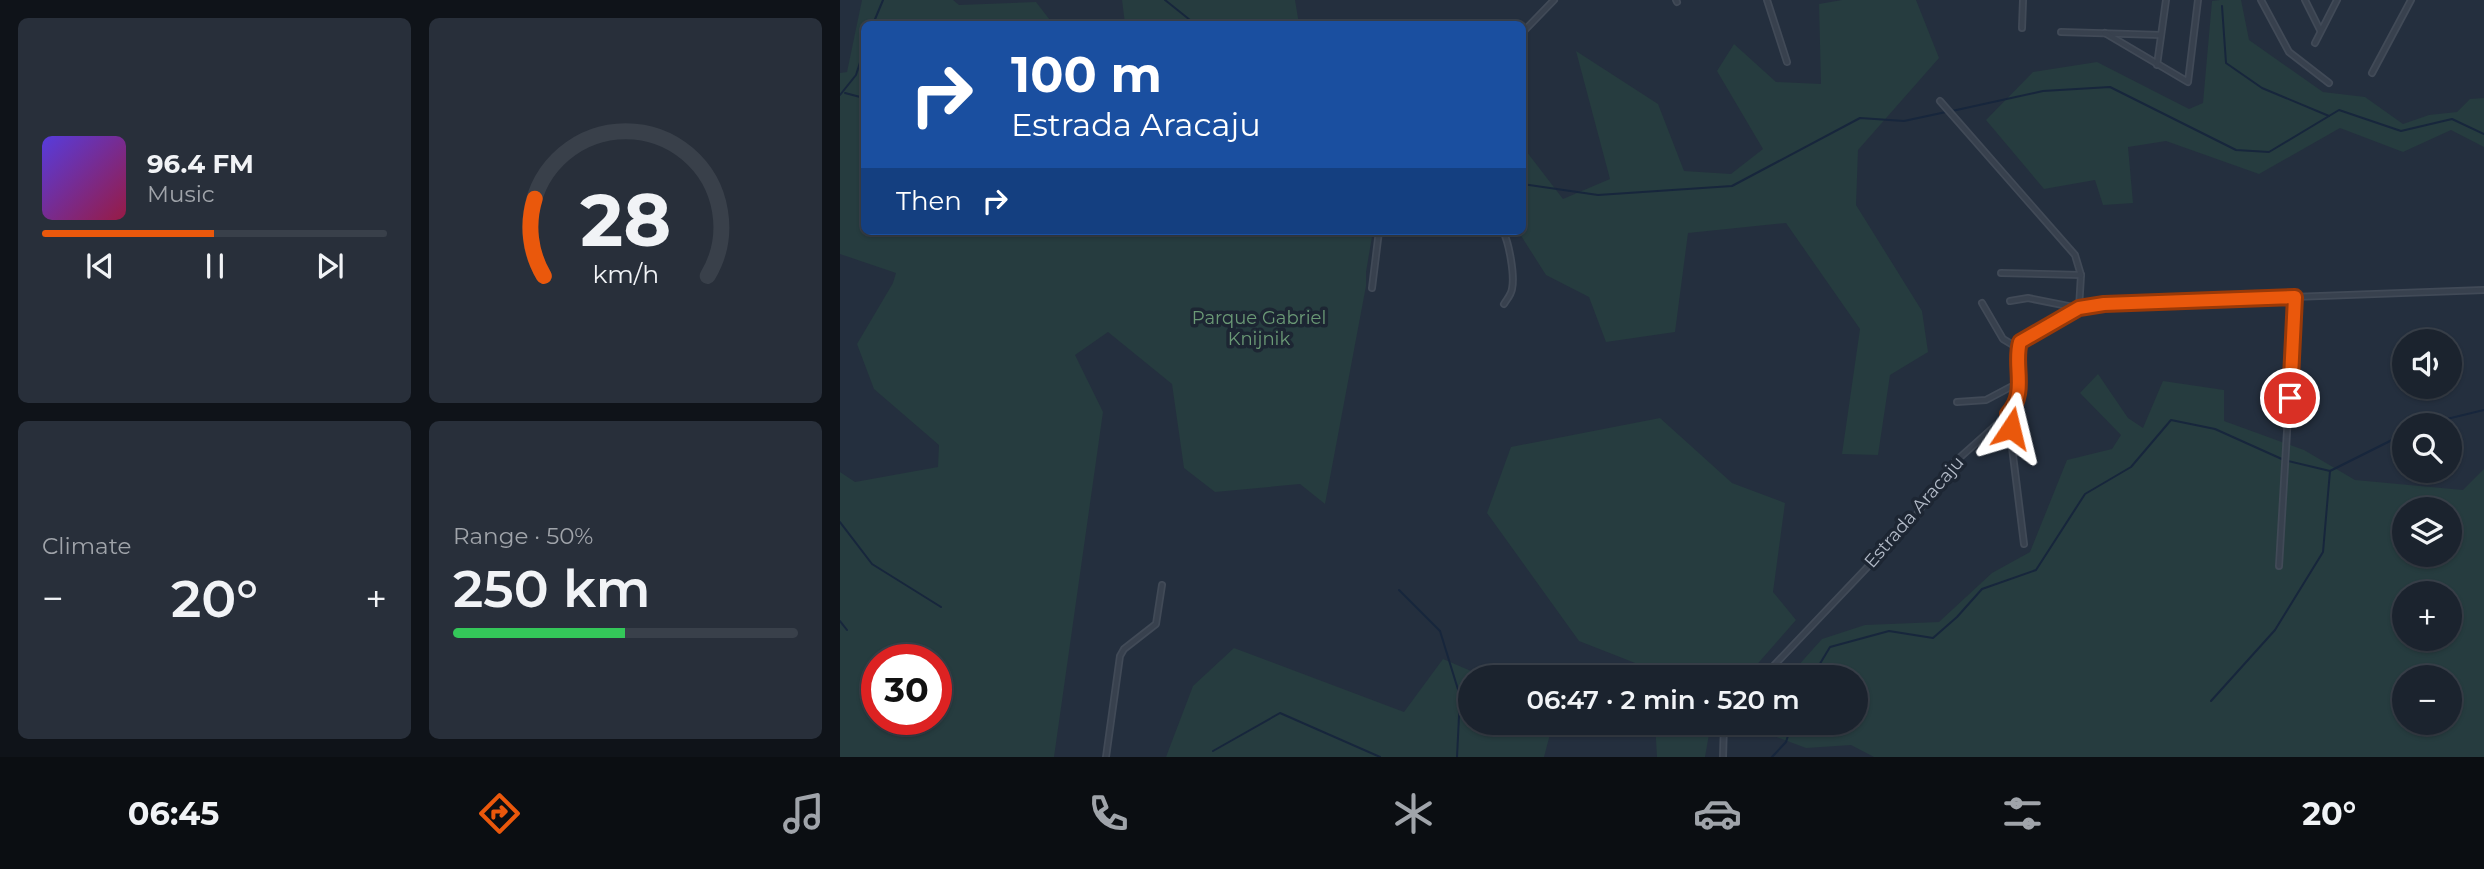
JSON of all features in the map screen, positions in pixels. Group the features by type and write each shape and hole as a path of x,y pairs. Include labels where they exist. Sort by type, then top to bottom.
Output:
{"street":[{"path":"1526,29 1554,0"},
{"path":"1767,0 1787,62"},
{"path":"2022,27 2023,0"},
{"path":"2157,65 2166,0"},
{"path":"2105,33 2188,82 2197,0"},
{"path":"2262,0 2289,52 2329,83"},
{"path":"2305,0 2320,31"},
{"path":"2315,43 2337,0"},
{"path":"2372,73 2411,0"},
{"path":"2062,32 2161,35"},
{"path":"1940,101 2075,255 2081,275 2079,308"},
{"path":"1372,288 1379,235"},
{"path":"1504,304 1512,292 1513,283 1505,235"},
{"path":"2001,273 2081,275"},
{"path":"2010,300 2028,298 2079,308 2104,304 2484,290"},
{"path":"2279,566 2295,297"},
{"path":"1982,303 2003,339 2018,348 2020,342 2079,308"},
{"name":"Estrada Aracaju","path":"1774,665 1915,517 1948,468 2012,411 2020,382 2018,348"},
{"path":"1957,402 1986,400 2020,382"},
{"path":"2008,414 2024,544"},
{"path":"1106,757 1120,656 1124,649 1156,624 1162,585"},
{"path":"1723,757 1724,735"}],"green space":[{"name":"Parque Gabriel Knijnik","path":"862,0 953,0 959,5 1036,2 1051,21 861,21 861,235 1372,235 1366,286 1325,504 1300,484 1215,492 1184,468 1172,384 1108,332 1075,355 1103,412 1054,757 840,757 840,472 855,482 938,467 939,445 874,389 857,344 893,283 896,273 840,254 840,73 847,72"},
{"path":"1122,0 1295,0 1298,21 1125,21"},
{"path":"1842,0 1916,0 1939,58 1858,150 1856,205 1922,311 1928,352 1890,375 1878,455 1842,454 1860,329 1786,223 1688,233 1675,332 1606,342 1589,297 1546,275 1521,235 1526,235 1526,151 1563,199 1610,179 1576,51 1658,104 1684,171 1731,174 1763,149 1717,71 1734,44 1776,82 1821,84 1819,4"},
{"path":"2241,0 2249,40 2323,92 2365,97 2403,124 2429,115 2457,112 2470,99 2484,98 2484,147 2451,130 2403,152 2340,128 2259,174 2166,141 2128,147 2133,203 2103,205 2095,180 2044,189 1986,120 2033,72 2097,62 2189,109 2203,103 2212,1"},
{"path":"2098,374 2128,418 2143,428 2163,381 2224,390 2224,421 2304,450 2355,480 2463,490 2484,469 2484,757 1874,757 1851,745 1806,748 1772,735 1868,735 1868,665 1799,665 1822,639 1865,625 1939,622 1992,573 2030,552 2067,460 2112,449 2121,435 2080,393"},
{"path":"1660,418 1732,483 1785,503 1773,592 1796,620 1757,665 1640,665 1579,641 1487,513 1511,447"},
{"path":"1234,648 1404,712 1443,659 1458,665 1458,735 1550,735 1544,757 1166,757 1193,686"},
{"path":"1656,735 1709,735 1705,757 1657,757"}],"waterway":[{"path":"874,21 883,0"},
{"path":"1165,0 1191,21"},
{"path":"2222,6 2226,63 2262,88 2329,116"},
{"path":"840,95 856,75 861,59"},
{"path":"1952,111 2043,91 2110,87 2236,150 2269,152 2339,110 2401,131 2452,119 2484,134"},
{"path":"845,93 861,97"},
{"path":"1526,185 1598,195 1732,186 1860,118 1904,121 1946,112"},
{"path":"2462,415 2484,410"},
{"path":"1819,665 1830,647 1889,631 1933,638 1957,617 1982,589 2036,570 2085,494 2131,467 2171,420 2215,429 2284,460 2330,471 2392,440"},
{"path":"2211,701 2275,630 2323,552 2330,471"},
{"path":"840,522 872,564 941,607"},
{"path":"1399,590 1440,631 1460,696 1457,757"},
{"path":"840,621 847,630"},
{"path":"1213,751 1280,713 1380,757"},
{"path":"1772,757 1786,742 1788,735"}],"route":[{"path":"2011,428 2008,414 2012,411 2020,388 2020,342 2079,308 2104,304 2295,297 2290,398"}]}
